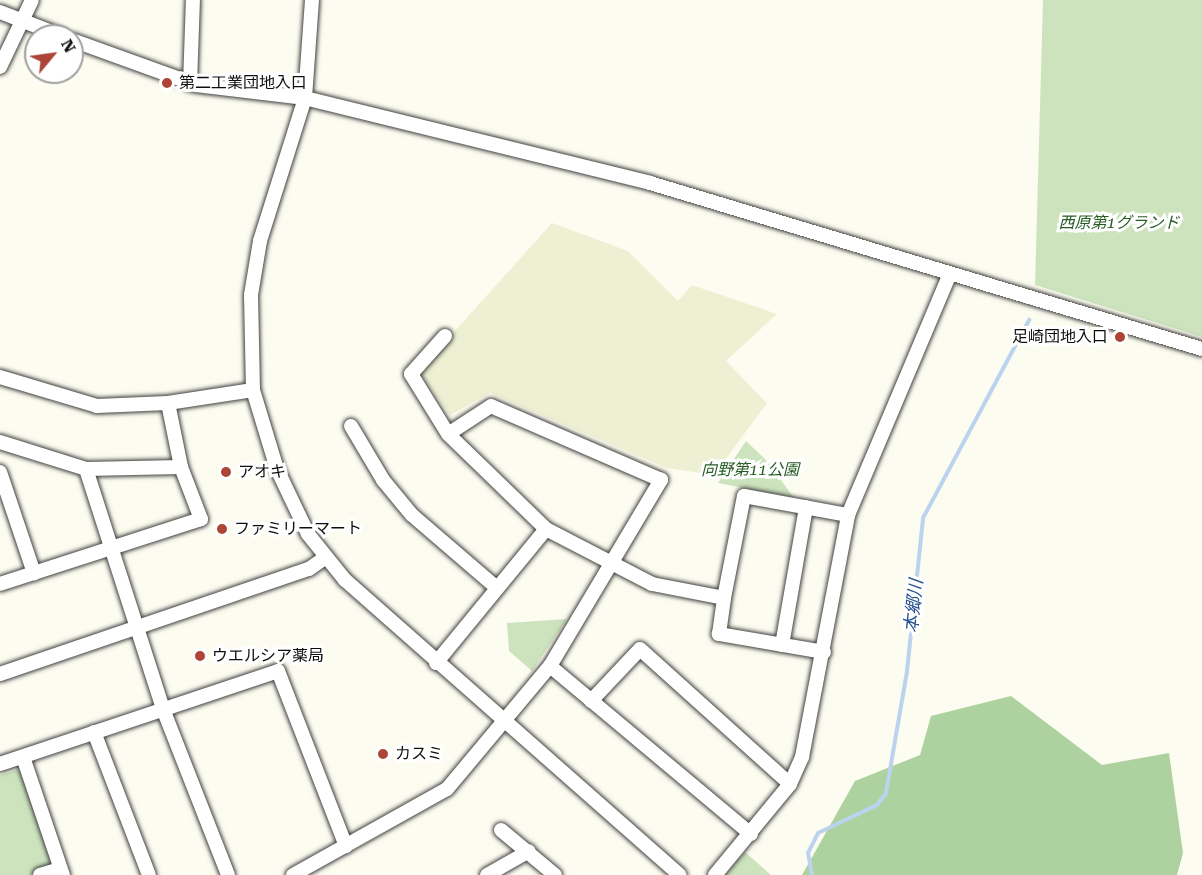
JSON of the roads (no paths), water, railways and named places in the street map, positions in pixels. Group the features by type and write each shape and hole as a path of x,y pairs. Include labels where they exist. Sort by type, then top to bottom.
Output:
{"street":[{"path":"0,67 32,0"},
{"path":"190,84 193,0"},
{"path":"312,0 305,99 260,242 251,295 253,390 277,469 290,499 325,558 436,663 680,875"},
{"path":"0,12 33,24"},
{"path":"84,44 190,84 305,99 639,180 1202,349"},
{"path":"715,875 790,784 802,757 824,652 848,515 950,274"},
{"path":"444,336 411,375 448,434 546,529 612,561 652,584 724,598"},
{"path":"0,376 97,406 168,403 253,390"},
{"path":"0,584 201,519 181,467 168,403"},
{"path":"293,875 447,789 550,666 661,480 491,406 448,434"},
{"path":"351,426 383,480 412,515 496,588"},
{"path":"0,442 86,469 181,467"},
{"path":"86,469 163,709 228,875"},
{"path":"0,472 34,573"},
{"path":"824,652 719,634 724,598 744,496 848,515"},
{"path":"782,645 806,507"},
{"path":"436,663 546,529"},
{"path":"0,674 309,569 325,558"},
{"path":"591,701 640,649 790,784"},
{"path":"550,666 751,834"},
{"path":"0,764 278,670 346,846"},
{"path":"94,732 148,875"},
{"path":"23,757 62,872 40,875"},
{"path":"501,830 529,850 555,875"},
{"path":"487,875 529,850"}],"waterway":[{"name":"本郷川","path":"812,875 808,853 818,833 877,805 886,793 907,671 923,518 1029,320"}],"place":[{"name":"第二工業団地入口","path":"167,83"},
{"name":"足崎団地入口","path":"1120,337"},
{"name":"アオキ","path":"226,472"},
{"name":"ファミリーマート","path":"222,529"},
{"name":"ウエルシア薬局","path":"200,656"},
{"name":"カスミ","path":"383,754"}],"park label":[{"name":"西原第1グランド","path":"1119,223"},
{"name":"向野第11公園","path":"750,470"}]}
